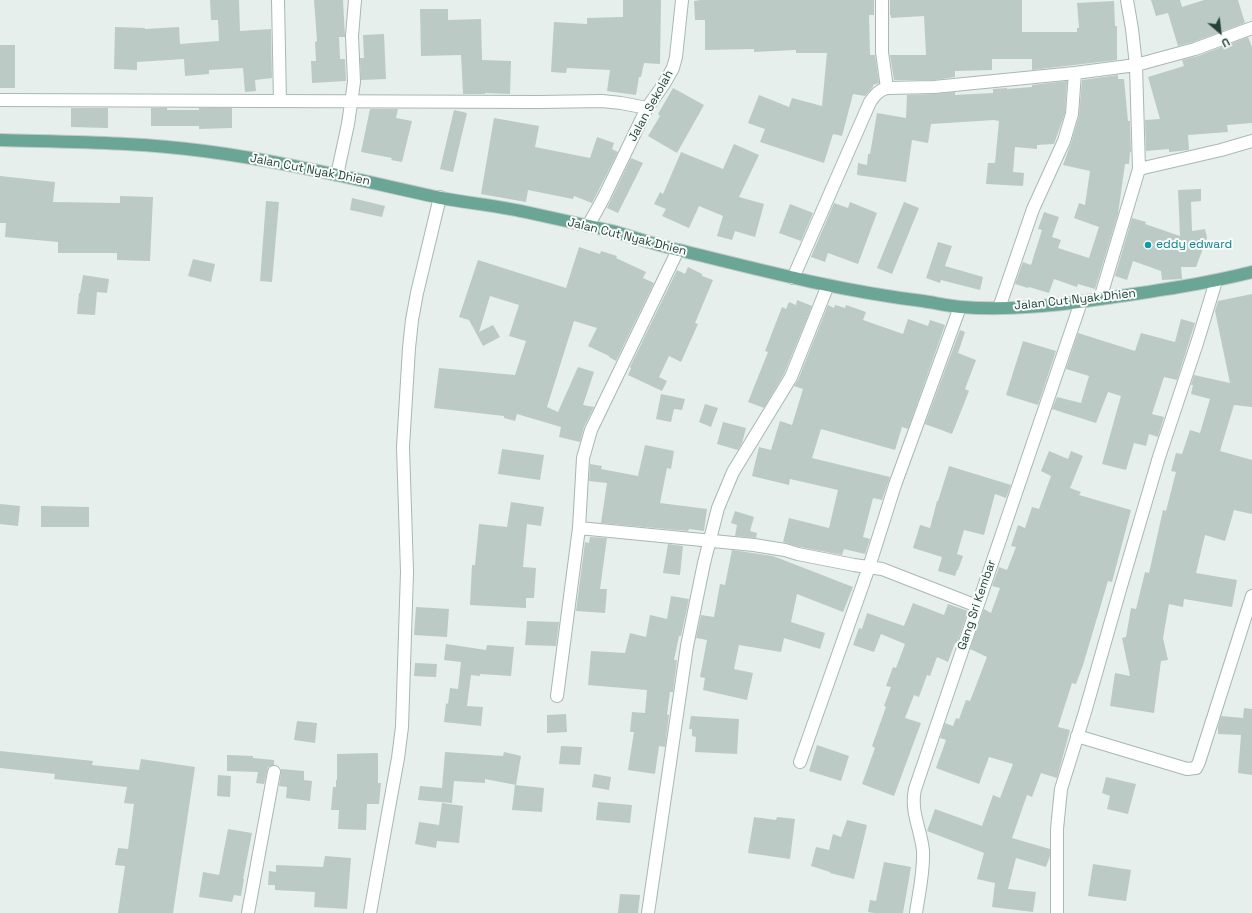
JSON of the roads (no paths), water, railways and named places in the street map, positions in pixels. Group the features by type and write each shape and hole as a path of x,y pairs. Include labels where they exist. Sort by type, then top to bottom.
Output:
{"main road":[{"name":"Jalan Cut Nyak Dhien","path":"0,140 88,142 181,148 261,160 440,197 527,212 612,231 678,250 793,278 883,296 960,307 999,308 1081,302 1159,291 1216,281 1252,272"}],"street":[{"path":"278,0 280,101"},
{"path":"337,175 352,101 354,82 352,36 355,0"},
{"name":"Jalan Sekolah","path":"588,226 604,197 647,108 673,68 676,57 682,0"},
{"path":"882,0 882,52 887,88"},
{"path":"1100,299 1139,169 1136,65 1127,0"},
{"path":"793,278 870,102 877,92 887,88 934,87 1075,73 1136,65 1195,49 1252,28"},
{"path":"999,308 1033,209 1064,140 1072,110 1075,73"},
{"path":"0,100 595,101 621,103 647,108"},
{"path":"1139,169 1221,150 1252,141"},
{"path":"370,913 396,771 402,727 406,572 403,447 409,348 412,320 440,197"},
{"path":"557,696 579,528 583,458 591,430 678,250"},
{"path":"1057,913 1058,829 1061,789 1159,457 1216,281"},
{"path":"648,913 687,646 718,508 733,472 791,377 828,285"},
{"name":"Gang Sri Kembar","path":"916,913 922,870 922,850 914,812 913,799 915,789 1081,302"},
{"path":"800,762 869,567 896,485 960,307"},
{"path":"579,528 754,545 785,550 819,558 886,570 977,606"},
{"path":"1077,736 1187,769 1196,768 1252,596"},
{"path":"248,913 274,772"}],"place":[{"name":"eddy edward","path":"1148,245"}]}
